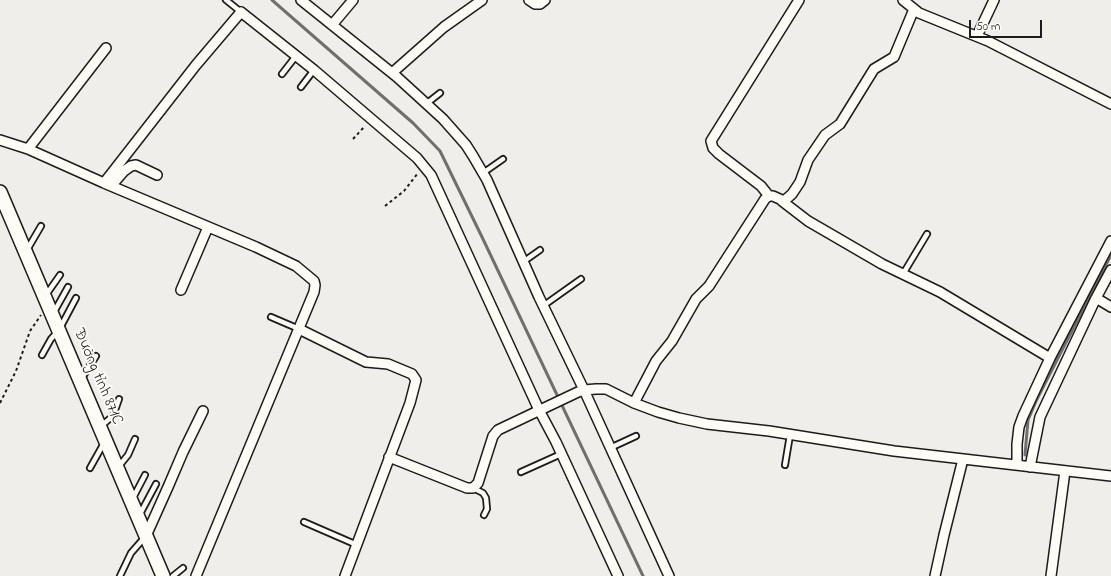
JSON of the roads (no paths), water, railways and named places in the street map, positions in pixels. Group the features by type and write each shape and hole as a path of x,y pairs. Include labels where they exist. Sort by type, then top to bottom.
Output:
{"main road":[{"name":"Đường tỉnh 871C","path":"0,192 163,576"}],"street":[{"path":"301,0 392,73 443,118 466,145 483,173 581,391 610,448 669,576"},
{"path":"332,25 353,0"},
{"path":"392,73 444,27 482,0"},
{"path":"528,0 535,4 540,4 545,0"},
{"path":"799,0 711,141 713,148 761,186 769,196 773,196 782,201 808,221 882,264 940,292 1050,358"},
{"path":"977,36 994,0"},
{"path":"905,1 914,10 977,36 1111,104"},
{"path":"782,201 786,200 792,194 800,182 808,160 825,135 840,124 874,70 894,57 914,10"},
{"path":"107,184 196,65 241,12 314,70 417,158 433,179 618,576"},
{"path":"28,149 106,48"},
{"path":"0,140 28,149 290,263 314,281 315,288 299,329 196,576"},
{"path":"107,184 131,166 136,165 157,175"},
{"path":"634,403 656,361 672,341 696,299 710,286 765,199 769,196"},
{"path":"181,290 208,227"},
{"path":"1017,465 1019,426 1050,358 1111,241"},
{"path":"1030,467 1040,417 1096,298 1111,270"},
{"path":"1096,298 1111,307"},
{"path":"299,329 366,362 388,364 412,374 416,380 410,403 345,576"},
{"path":"389,457 467,488 473,488 478,483 495,433 502,427 581,391 606,389 634,403 658,412 707,424 894,451 1111,476"},
{"path":"146,536 203,411"},
{"path":"935,576 964,459"},
{"path":"1051,576 1065,471"}],"lane":[{"path":"226,0 241,12"},
{"path":"282,74 296,56"},
{"path":"301,87 314,70"},
{"path":"426,104 440,94"},
{"path":"483,173 503,160"},
{"path":"26,252 41,226"},
{"path":"903,274 927,234"},
{"path":"523,262 540,250"},
{"path":"48,305 60,275"},
{"path":"543,306 581,279"},
{"path":"48,305 68,287"},
{"path":"42,355 51,339 59,330 76,298"},
{"path":"271,317 299,329"},
{"path":"81,381 96,356"},
{"path":"100,427 114,416 119,399"},
{"path":"784,465 790,435"},
{"path":"610,448 636,436"},
{"path":"117,468 128,455 135,439"},
{"path":"90,468 105,440"},
{"path":"521,472 561,454"},
{"path":"131,501 146,475"},
{"path":"138,518 156,484"},
{"path":"473,488 483,493 486,498 484,515"},
{"path":"304,522 357,545"},
{"path":"120,576 131,553 146,536"},
{"path":"173,576 183,568"}],"waterway":[{"path":"272,0 413,123 440,151 643,576"},
{"path":"1025,455 1028,420 1037,399 1111,255"}]}
